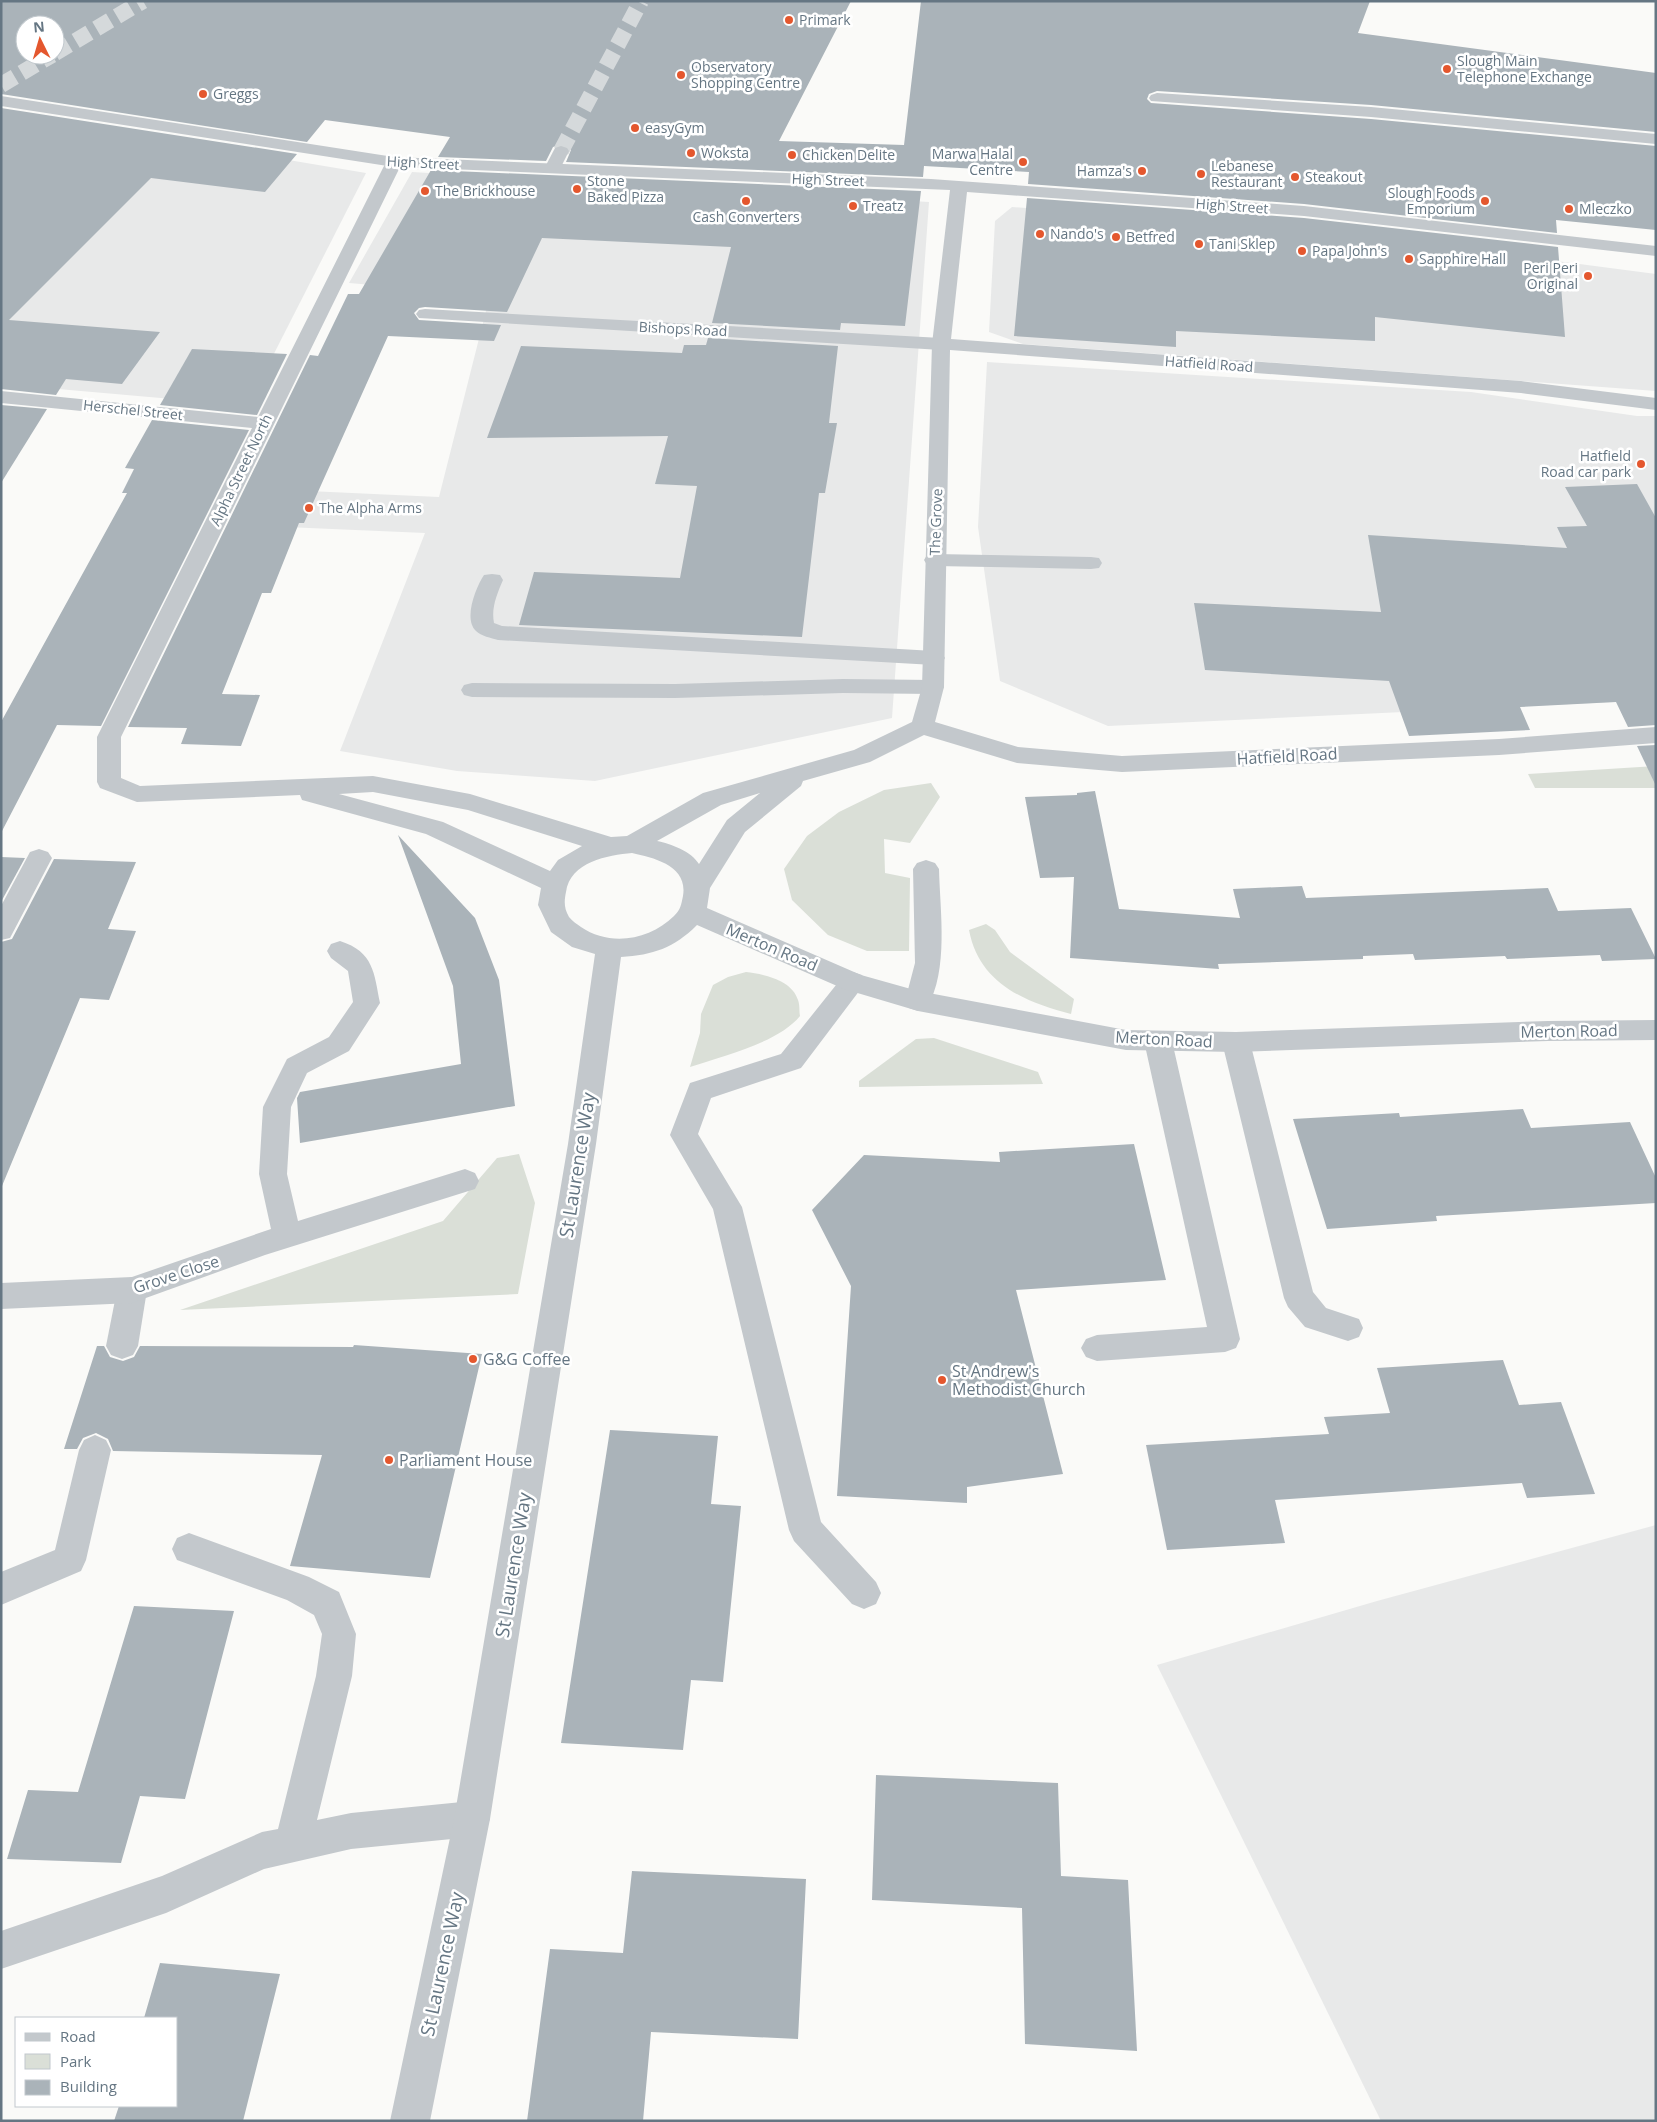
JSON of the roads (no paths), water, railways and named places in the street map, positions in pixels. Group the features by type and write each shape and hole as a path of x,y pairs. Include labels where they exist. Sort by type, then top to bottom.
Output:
{"street":[{"path":"1158,98 1371,112 1656,139"},
{"name":"High Street","path":"1,102 394,162 959,186 1304,211 1656,251"},
{"path":"552,169 561,151"},
{"name":"Alpha Street North","path":"283,787 137,794 109,782 109,737 394,162"},
{"name":"The Grove","path":"922,726 933,687 942,344 959,186"},
{"name":"Bishops Road","path":"425,314 942,344"},
{"name":"Hatfield Road","path":"942,344 1521,387 1656,404"},
{"name":"Herschel Street","path":"1,398 264,423"},
{"path":"935,560 1091,563"},
{"path":"492,580 484,599 480,619 484,627 498,633 934,658"},
{"path":"472,690 675,691 843,686 933,687"},
{"path":"801,773 736,826 695,900 673,933 643,946 609,948 581,940 560,925 551,905 554,884 567,866 587,853 622,845 712,799 801,773 862,756 922,726"},
{"name":"Hatfield Road","path":"922,726 1017,755 1122,764 1499,747 1656,736"},
{"path":"283,787 373,784 470,802 622,845 663,850 687,865 695,900"},
{"path":"283,787 434,828 554,884"},
{"path":"1,932 38,858"},
{"path":"918,1001 928,963 926,869"},
{"name":"Merton Road","path":"695,900 853,982 918,1001 1126,1040 1236,1042 1548,1031 1656,1030"},
{"name":"St Laurence Way","path":"410,2121 472,1819 582,1144 609,948"},
{"path":"287,1236 273,1174 277,1107 297,1066 339,1044 367,1003 360,967 340,951"},
{"path":"853,982 791,1061 700,1090 684,1135 727,1207 806,1530 864,1592"},
{"path":"1097,1348 1225,1339 1158,1041"},
{"path":"1236,1042 1299,1298 1316,1318 1348,1328"},
{"name":"Grove Close","path":"1,1296 132,1290 287,1236 465,1181"},
{"path":"122,1346 132,1290"},
{"path":"1,1589 69,1560 95,1450"},
{"path":"189,1549 297,1588 327,1604 338,1634 334,1676 293,1844"},
{"path":"1,1950 166,1894 262,1851 351,1831 472,1819"}],"tunnel":[{"path":"65,47 143,1"},
{"path":"561,151 641,1"},
{"path":"1,85 35,65"}],"place":[{"name":"Primark","path":"789,20"},
{"name":"Slough Main Telephone Exchange","path":"1447,69"},
{"name":"Observatory Shopping Centre","path":"681,75"},
{"name":"Greggs","path":"203,94"},
{"name":"easyGym","path":"635,128"},
{"name":"Woksta","path":"691,153"},
{"name":"Chicken Delite","path":"792,155"},
{"name":"Marwa Halal Centre","path":"1023,162"},
{"name":"Hamza's","path":"1142,171"},
{"name":"Lebanese Restaurant","path":"1201,174"},
{"name":"Steakout","path":"1295,177"},
{"name":"Stone Baked Pizza","path":"577,189"},
{"name":"The Brickhouse","path":"425,191"},
{"name":"Cash Converters","path":"746,201"},
{"name":"Slough Foods Emporium","path":"1485,201"},
{"name":"Treatz","path":"853,206"},
{"name":"Mleczko","path":"1569,209"},
{"name":"Nando's","path":"1040,234"},
{"name":"Betfred","path":"1116,237"},
{"name":"Tani Sklep","path":"1199,244"},
{"name":"Papa John's","path":"1302,251"},
{"name":"Sapphire Hall","path":"1409,259"},
{"name":"Peri Peri Original","path":"1588,276"},
{"name":"Hatfield Road car park","path":"1641,464"},
{"name":"The Alpha Arms","path":"309,508"},
{"name":"G&G Coffee","path":"473,1359"},
{"name":"St Andrew's Methodist Church","path":"942,1380"},
{"name":"Parliament House","path":"389,1460"}]}
